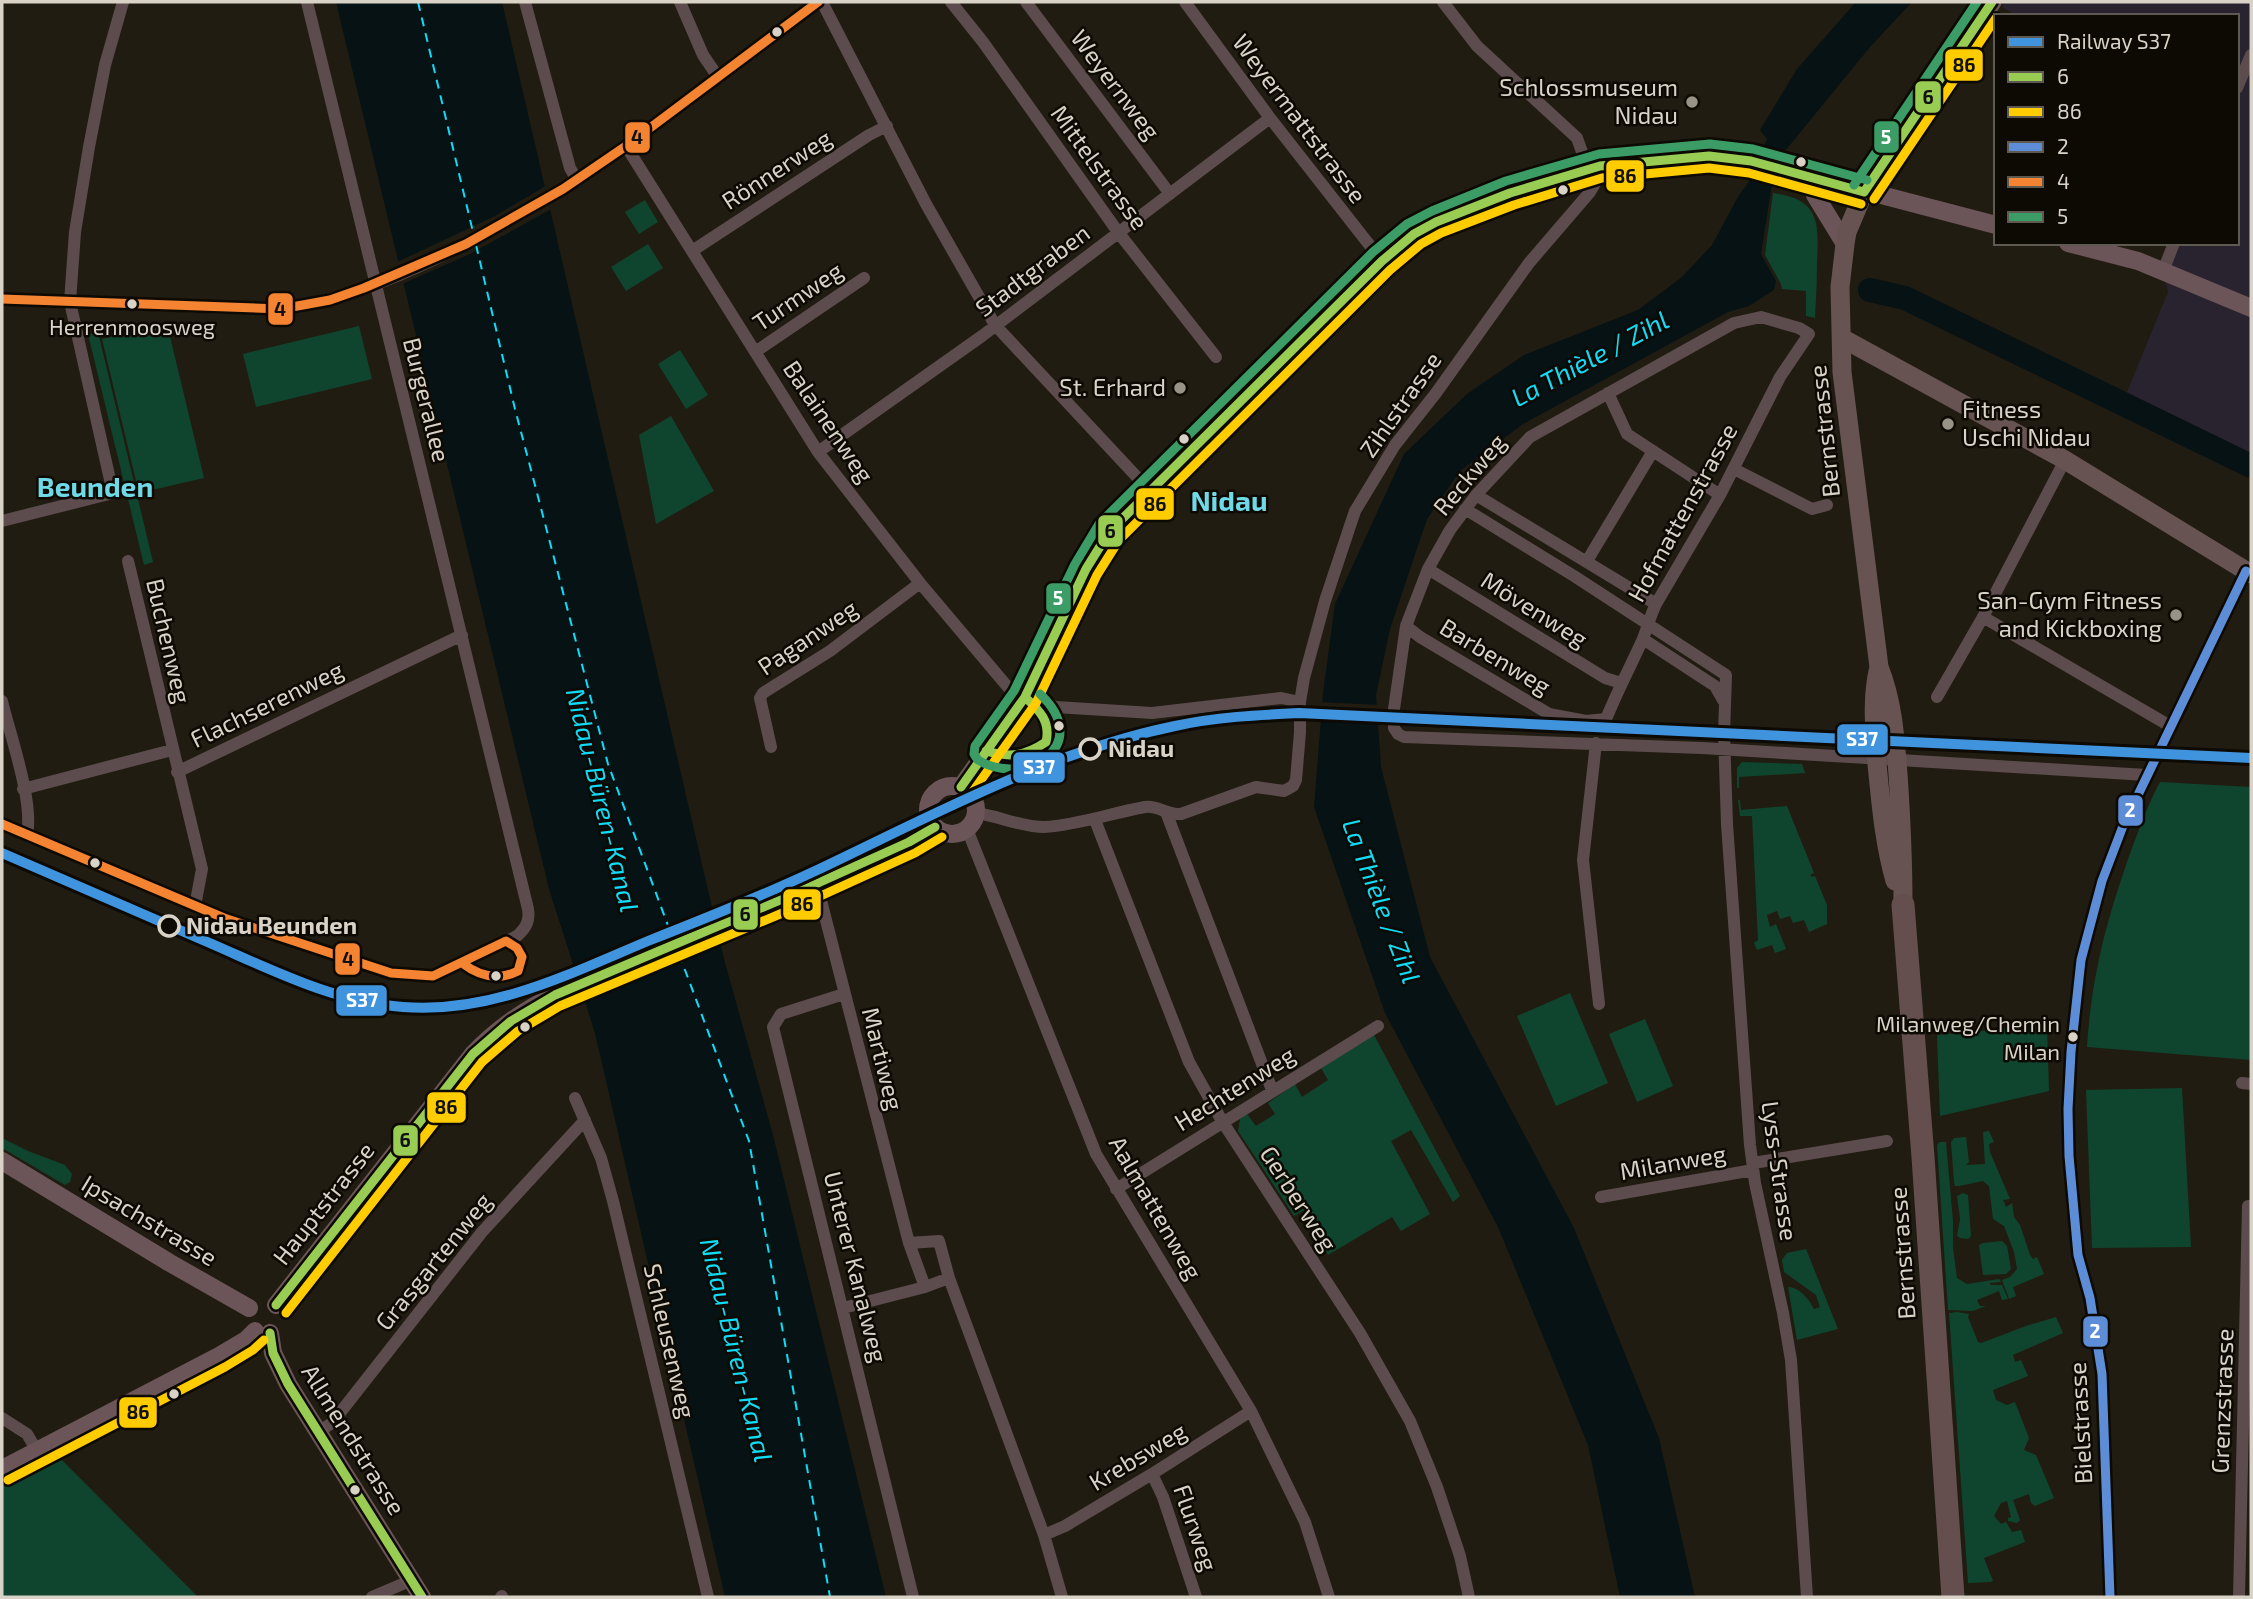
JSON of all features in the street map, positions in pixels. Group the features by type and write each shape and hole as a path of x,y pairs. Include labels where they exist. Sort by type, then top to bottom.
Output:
{"highway":[{"name":"Bernstrasse","path":"1903,905 1953,1597"}],"main road":[{"name":"Bernstrasse","path":"1903,905 1903,850 1887,759 1889,690 1879,667 1842,372 1840,287 1844,244 1864,192 1992,2"},
{"path":"961,787 1025,697 1086,569 1109,532 1382,261 1414,233 1547,180 1594,168 1709,156 1751,162 1994,224"},
{"path":"1810,177 1815,195 1844,244"},
{"path":"2076,245 2138,261 2251,309"},
{"path":"1842,338 2065,460 2249,572"},
{"path":"946,786 961,787 974,799 976,813 967,829 954,834 941,831 935,827 928,815 929,802 933,795 946,786"},
{"name":"Hauptstrasse","path":"249,1308 262,1300 276,1305 473,1054 505,1026 555,995 817,886 866,860 910,844 935,827"},
{"name":"Ipsachstrasse","path":"2,1161 181,1270 249,1308"},
{"name":"Allmendstrasse","path":"276,1305 280,1314 279,1323 262,1332 318,1432 422,1597"},
{"path":"249,1308 248,1323 262,1332"},
{"path":"2,1469 262,1332"}],"street":[{"path":"2,521 113,493 70,302 75,232 89,147 105,65 122,2"},
{"name":"Burgerallee","path":"195,906 307,947 391,973 415,976 433,976 446,971 523,931 528,922 528,909 307,2"},
{"path":"525,2 570,168 576,180"},
{"path":"680,2 703,55 718,77"},
{"path":"2,299 266,309 297,307 330,300 431,260 563,189 626,146 820,2 926,204 995,325 1150,491"},
{"name":"Mittelstrasse","path":"951,2 1118,232 1216,357"},
{"name":"Weyernweg","path":"1026,2 1170,194"},
{"name":"Weyermattstrasse","path":"1185,2 1270,118 1382,261"},
{"path":"1443,2 1477,46 1577,138 1594,168"},
{"path":"2239,83 2251,55"},
{"name":"Stadtgraben","path":"818,452 995,325 1270,118"},
{"name":"Rönnerweg","path":"692,251 869,135 887,126"},
{"name":"Balainenweg","path":"626,146 818,452 920,583 1002,682 1012,692 1025,697"},
{"name":"Zihlstrasse","path":"1095,820 1147,807 1156,807 1175,815 1189,813 1256,787 1264,786 1279,791 1290,789 1296,780 1300,702 1325,601 1362,499 1395,445 1436,393 1529,263 1590,192 1601,173 1594,168"},
{"path":"2163,271 2173,245"},
{"name":"Turmweg","path":"755,352 864,278"},
{"name":"Reckweg","path":"1596,743 1404,737 1398,734 1394,718 1406,626 1428,569 1465,509 1531,437 1734,323 1761,317 1799,328 1809,334"},
{"name":"Hofmattenstrasse","path":"1606,719 1656,604 1720,495 1780,377 1809,334"},
{"path":"1608,393 1627,434 1720,495"},
{"path":"1587,561 1653,451"},
{"path":"1937,697 1983,617 2065,460"},
{"path":"1734,469 1812,509 1827,505"},
{"path":"1476,495 1656,604"},
{"path":"1465,509 1647,622"},
{"name":"Buchenweg","path":"128,561 177,772"},
{"name":"Mövenweg","path":"1428,569 1605,678 1620,682"},
{"name":"Bielstrasse","path":"2110,1597 2102,1374 2090,1298 2078,1255 2069,1156 2068,1109 2072,1037 2081,960 2102,881 2123,826 2170,726 2249,572"},
{"name":"Paganweg","path":"771,747 760,698 763,693 830,651 920,583"},
{"path":"1983,617 2170,726"},
{"name":"Lyss-Strasse","path":"1647,622 1726,675 1724,749 1727,824 1753,1167 1791,1360 1808,1597"},
{"name":"Barbenweg","path":"1406,626 1549,714 1587,721 1606,719"},
{"name":"Flachserenweg","path":"195,906 202,869 177,772 462,635"},
{"path":"1643,639 1715,686 1724,700"},
{"path":"1025,697 1056,707 1152,713 1281,698 1300,702"},
{"path":"2,701 23,789 29,824 27,835"},
{"path":"1599,1003 1583,860 1596,743 2146,775"},
{"path":"23,789 172,750"},
{"path":"1166,812 1272,1090"},
{"path":"976,813 1042,827 1095,820"},
{"name":"Gerberweg","path":"1095,820 1189,1062 1222,1121 1360,1333 1410,1421 1441,1496 1460,1556 1469,1597"},
{"path":"2,824 195,906"},
{"name":"Aalmattenweg","path":"967,829 1096,1154 1251,1411 1305,1522 1329,1597"},
{"name":"Martiweg","path":"817,886 909,1243 925,1287"},
{"name":"Unterer Kanalweg","path":"844,994 781,1014 773,1027 913,1597"},
{"name":"Hechtenweg","path":"1116,1189 1378,1026"},
{"name":"Schleusenweg","path":"575,1098 601,1158 613,1201 708,1597"},
{"name":"Grasgartenweg","path":"318,1432 332,1423 482,1232 584,1120"},
{"name":"Milanweg","path":"1601,1197 1887,1141"},
{"name":"Grenzstrasse","path":"2239,1597 2247,1442 2250,1206"},
{"path":"909,1243 939,1241 949,1278 1044,1535 1062,1597"},
{"path":"843,1308 925,1287 949,1278"},
{"name":"Krebsweg","path":"1044,1535 1065,1526 1152,1474 1251,1411"},
{"path":"2,1418 27,1434 37,1451"},
{"name":"Flurweg","path":"1152,1474 1163,1497 1196,1597"},
{"path":"372,1597 412,1580"}],"shaded area":[{"path":"2005,2 2251,2 2251,460 2125,397 2168,292 2163,271 2173,245 2239,245 2239,14 2014,14 2002,7"}],"green space":[{"path":"1773,193 1800,201 1813,215 1818,236 1815,318 1806,316 1806,291 1782,289 1765,255"},
{"path":"645,200 658,222 639,234 625,212"},
{"path":"648,244 663,268 626,291 611,267"},
{"path":"167,324 204,478 139,493 102,339"},
{"path":"359,326 372,379 256,407 243,354"},
{"path":"98,332 153,562 144,565 88,334"},
{"path":"680,350 708,395 686,409 658,364"},
{"path":"671,416 714,491 656,524 639,435"},
{"path":"1742,762 1802,764 1805,773 1739,777 1737,788 1737,768"},
{"path":"2160,782 2251,787 2251,1060 2087,1047 2096,976 2112,908 2146,812"},
{"path":"1738,800 1741,810 1787,806 1814,873 1810,875 1815,876 1827,905 1827,924 1809,932 1804,920 1793,923 1790,916 1780,919 1777,911 1767,915 1770,927 1776,924 1786,949 1775,953 1772,945 1757,950 1754,943 1758,940 1752,816 1740,816"},
{"path":"1570,993 1608,1083 1556,1106 1517,1016"},
{"path":"1645,1019 1673,1086 1637,1102 1609,1034"},
{"path":"2047,1025 2049,1091 1940,1116 1937,1035"},
{"path":"1374,1035 1460,1196 1453,1202 1411,1130 1391,1141 1430,1214 1401,1231 1392,1217 1328,1255 1313,1230 1319,1226 1308,1208 1294,1216 1238,1131 1240,1119 1247,1114 1256,1126 1275,1114 1268,1103 1295,1084 1302,1097 1328,1080 1321,1068"},
{"path":"2182,1088 2191,1247 2092,1248 2086,1090"},
{"path":"1989,1131 1994,1142 1989,1144 1990,1152 2010,1199 2003,1200 2006,1207 2012,1203 2014,1217 2020,1225 2030,1255 2033,1259 2037,1257 2044,1274 2013,1287 2016,1296 2009,1299 2002,1280 2010,1277 2017,1269 2014,1252 2004,1226 1993,1219 1989,1186 1983,1181 1959,1186 1955,1186 1954,1182 1951,1142 1954,1138 1966,1137 1969,1162 1966,1165 1985,1164 1983,1132"},
{"path":"2,1138 65,1165 72,1174 70,1182 65,1185 2,1148"},
{"path":"1946,1142 1957,1278 1967,1284 1999,1279 2001,1282 1990,1285 2002,1285 2008,1299 2002,1300 1999,1291 1977,1300 1980,1306 1986,1306 1973,1311 1948,1310 1937,1145"},
{"path":"1963,1193 1968,1195 1971,1236 1968,1239 1957,1236 1960,1219 1957,1196"},
{"path":"2002,1241 2007,1246 2011,1269 2006,1274 1983,1275 1979,1245"},
{"path":"1806,1249 1838,1329 1797,1340 1788,1287 1803,1294 1814,1309 1820,1307 1816,1295 1784,1272 1782,1260 1787,1253"},
{"path":"1949,1313 1969,1314 1978,1342 1981,1343 2056,1317 2063,1333 2013,1355 2015,1362 2021,1360 2028,1376 1993,1390 1996,1400 2007,1405 2015,1402 2029,1438 2024,1450 2036,1455 2054,1498 2035,1506 2031,1503 2029,1494 2013,1500 2020,1520 2017,1523 2008,1521 2011,1517 2007,1501 2001,1503 1994,1516 2001,1524 2006,1522 2012,1532 2021,1530 2025,1542 1984,1558 1993,1581 1990,1582 1968,1583"},
{"path":"47,1445 198,1597 2,1597 2,1478 27,1465"}],"water":[{"name":"Nidau-Büren-Kanal","path":"336,2 502,2 724,959 773,1135 886,1597 725,1597 595,1033 549,889"},
{"name":"La Thièle / Zihl","path":"1856,2 1912,2 1870,47 1785,151 1772,184 1761,254 1776,281 1774,290 1749,306 1728,312 1523,424 1460,471 1427,519 1390,629 1376,695 1381,767 1430,957 1574,1228 1659,1438 1695,1597 1620,1597 1588,1445 1498,1227 1385,1013 1314,807 1323,693 1335,604 1404,454 1467,394 1524,355 1638,310 1682,277 1712,245 1748,183 1767,139 1760,130 1797,69"}],"pier":[{"path":"549,184 555,207 470,254 400,285 395,263 495,216"},
{"path":"1318,702 1380,705 1381,722 1317,719"},
{"path":"716,909 723,939 580,998 572,969"}],"waterway":[{"path":"1870,290 1905,298 2251,466"}],"ferry route":[{"path":"418,2 473,232"},
{"path":"476,245 515,409 608,764 673,939"},
{"path":"679,954 749,1141 830,1597"}],"rail line":[{"name":"S37","path":"2,853 305,984 378,1004 436,1008 498,998 559,978 774,890 946,808 1036,769 1128,737 1206,720 1299,713 2251,758"}],"transit line":[{"name":"4","path":"2,299 281,309 330,300 364,288 466,244 563,189 626,146 818,2"},
{"name":"5","path":"1854,185 1977,2"},
{"name":"6","path":"1864,192 1992,2"},
{"name":"86","path":"1874,199 1994,21"},
{"name":"5","path":"1040,694 1055,713 1060,730 1057,745 1047,757 1032,765 1015,769 996,767 978,760 974,754 975,746 1014,691 1075,564 1099,524 1373,252 1407,224 1506,181 1599,154 1710,144 1753,149 1867,180"},
{"name":"6","path":"961,787 1025,697 1086,569 1109,532 1382,261 1414,234 1436,222 1510,193 1600,166 1709,156 1751,161 1864,192"},
{"name":"86","path":"971,794 1036,703 1097,575 1119,540 1390,270 1421,244 1441,233 1514,205 1602,178 1709,168 1749,173 1861,204"},
{"name":"2","path":"2110,1597 2102,1374 2090,1298 2078,1255 2069,1156 2071,1052 2081,960 2102,881 2123,826 2246,571"},
{"name":"6","path":"986,751 1003,755 1017,754 1046,742 1045,722 1039,711 1025,697"},
{"name":"4","path":"2,824 224,918 391,973 433,976 506,941 517,948 522,957 518,971 503,976 482,974 462,963"},
{"name":"6","path":"276,1305 473,1054 511,1021 555,995 787,897 909,842 935,827"},
{"name":"86","path":"286,1313 482,1062 518,1031 560,1006 792,909 915,853 942,837"},
{"name":"6","path":"270,1333 273,1353 288,1384 422,1597"},
{"name":"86","path":"8,1480 225,1367 264,1340"}],"place":[{"name":"Schlossmuseum Nidau","path":"1692,102"},
{"name":"Herrenmoosweg","path":"132,304"},
{"name":"St. Erhard","path":"1180,388"},
{"name":"Fitness Uschi Nidau","path":"1948,424"},
{"name":"San-Gym Fitness and Kickboxing","path":"2176,615"},
{"name":"Nidau","path":"1090,749"},
{"name":"Nidau Beunden","path":"169,926"},
{"name":"Milanweg/Chemin Milan","path":"2073,1037"}],"district":[{"name":"Beunden","path":"95,487"},
{"name":"Nidau","path":"1229,501"}]}
